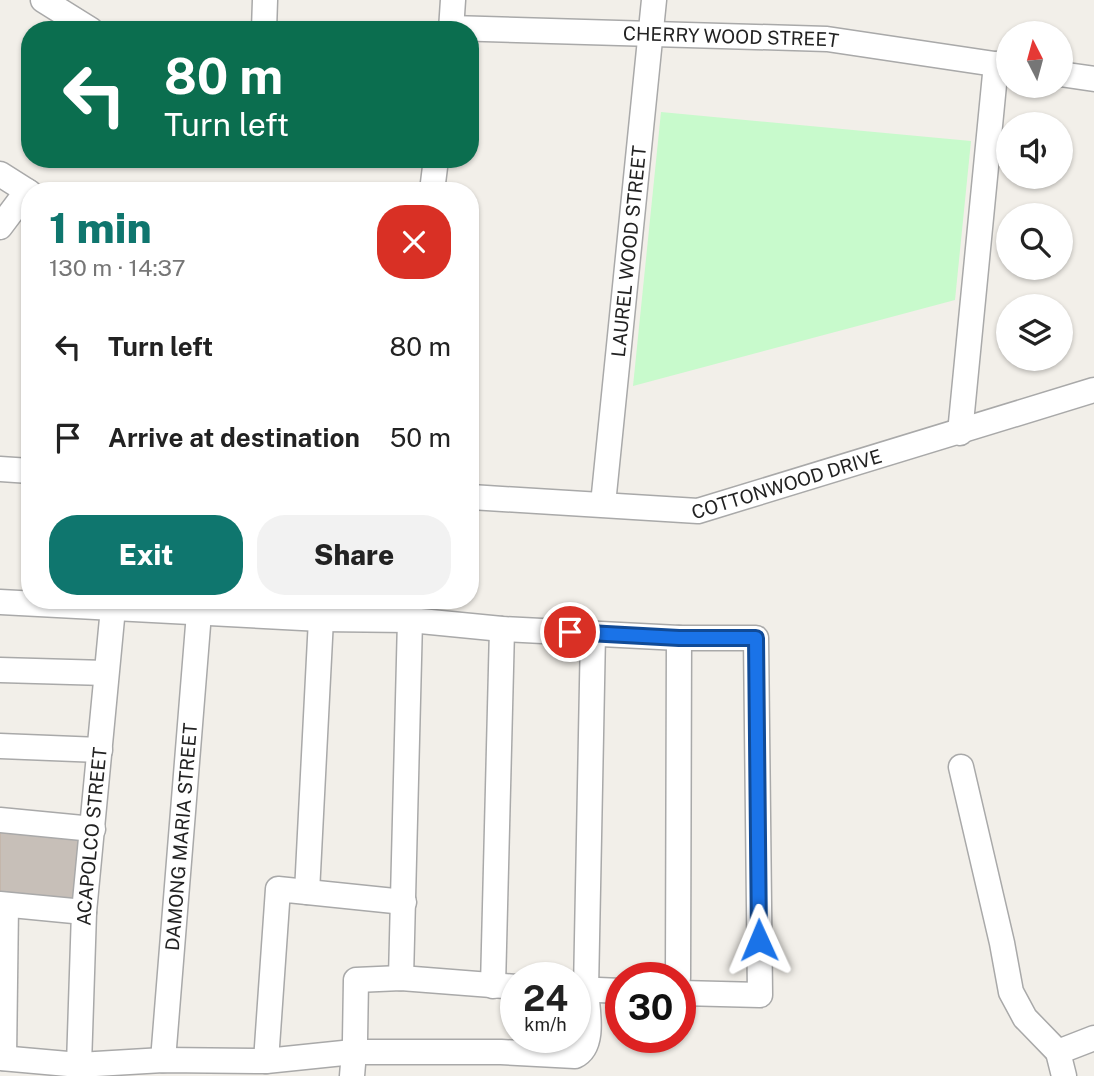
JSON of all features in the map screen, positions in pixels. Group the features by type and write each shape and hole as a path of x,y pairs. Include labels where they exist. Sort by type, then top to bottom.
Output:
{"street":[{"path":"43,0 77,21"},
{"path":"452,21 453,0"},
{"name":"LAUREL WOOD STREET","path":"603,504 654,0"},
{"name":"CHERRY WOOD STREET","path":"479,29 651,32 827,39 996,64"},
{"path":"1073,76 1094,79"},
{"path":"960,433 998,98"},
{"path":"0,174 21,188"},
{"path":"0,227 21,201"},
{"name":"COTTONWOOD DRIVE","path":"479,497 698,511 1094,390"},
{"path":"0,469 21,470"},
{"path":"0,602 21,603"},
{"name":"ACAPOLCO STREET","path":"79,1065 84,912 113,609"},
{"path":"130,609 321,619 410,620 502,629 679,638 756,638 760,995 696,993"},
{"name":"DAMONG MARIA STREET","path":"163,1060 199,613"},
{"path":"307,892 321,619"},
{"path":"401,978 410,620"},
{"path":"502,629 505,962"},
{"path":"582,962 593,634"},
{"path":"678,962 679,638"},
{"path":"0,670 106,673"},
{"path":"0,746 100,750"},
{"path":"961,767 1002,943 1010,992 1025,1018 1058,1052 1064,1076"},
{"path":"0,820 93,829"},
{"path":"266,1061 278,889 404,902"},
{"path":"84,912 3,905 2,1058 79,1065 163,1060 353,1064 500,1052"},
{"path":"353,1064 356,980 401,978 500,987"},
{"path":"1058,1052 1094,1038"},
{"path":"520,1053 575,1056 580,1053"}],"green space":[{"path":"661,112 971,141 955,300 633,386"}],"building":[{"path":"0,826 87,834 80,902 0,895"}],"route":[{"path":"570,632 679,638 756,638 759,940"}]}
